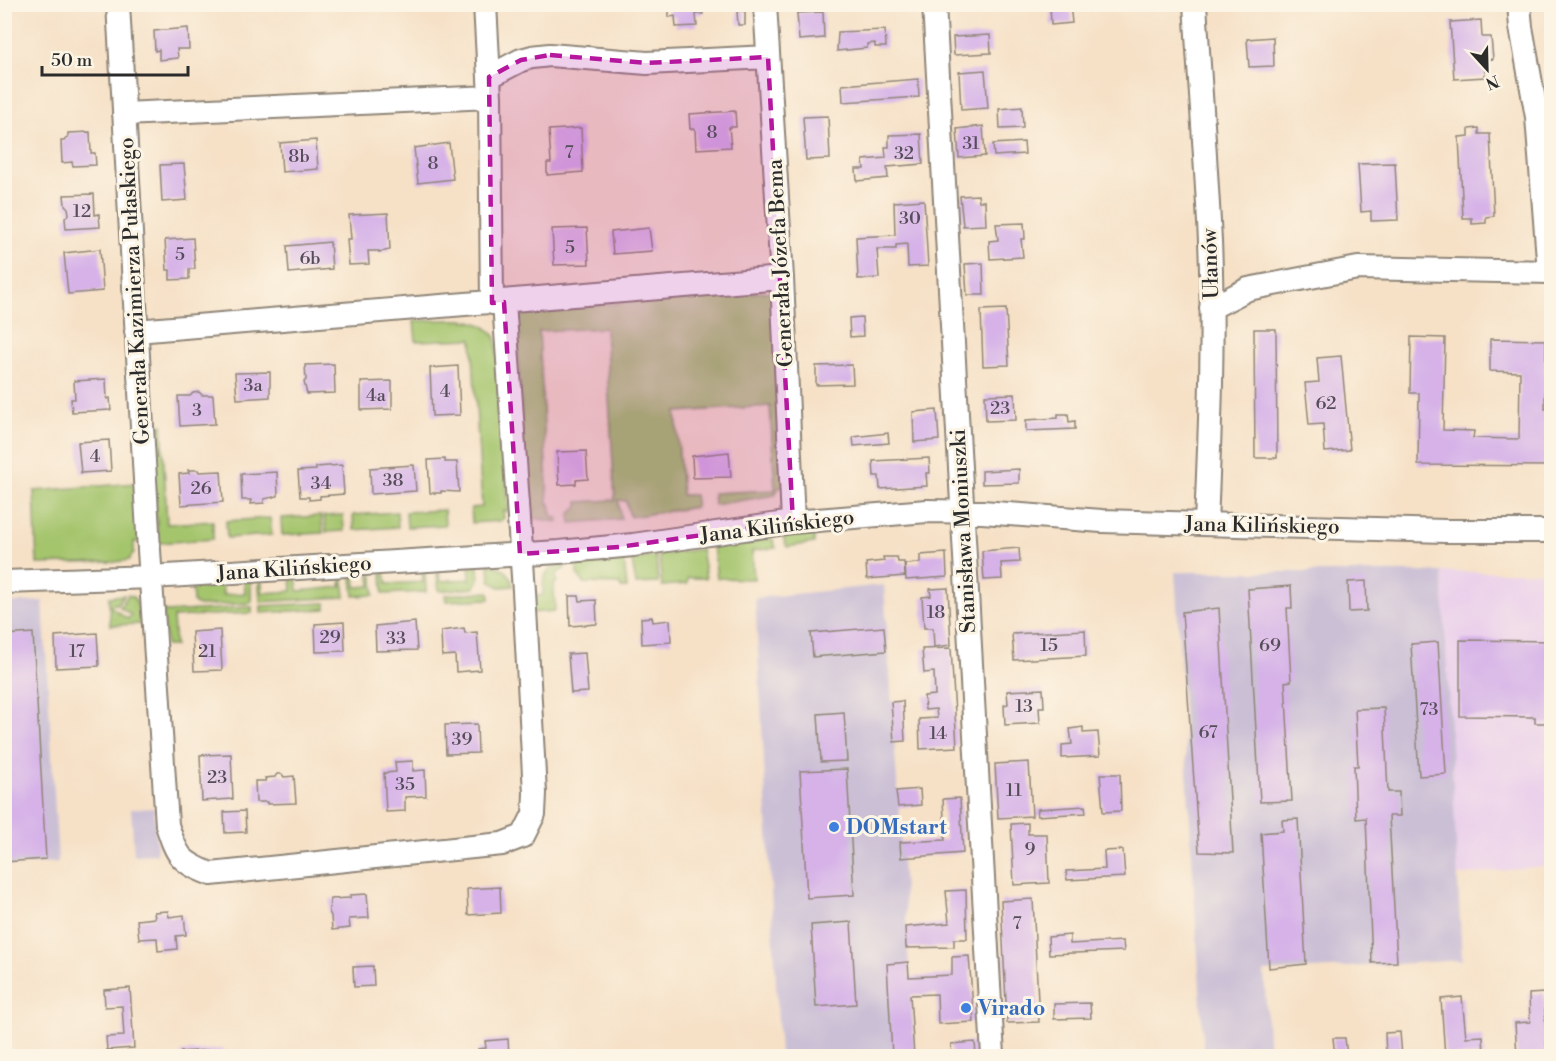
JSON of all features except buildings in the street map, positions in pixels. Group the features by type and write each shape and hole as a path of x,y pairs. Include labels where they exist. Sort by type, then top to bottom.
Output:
{"street":[{"name":"Generała Kazimierza Pułaskiego","path":"118,4 167,825 175,849 190,865 211,874 502,844 523,836 534,814 535,793 520,554 498,302 485,4"},
{"name":"Generała Józefa Bema","path":"765,4 782,278 793,522"},
{"name":"Stanisława Moniuszki","path":"934,4 993,1056"},
{"name":"Ułanów","path":"1195,4 1210,242 1211,384 1206,524"},
{"path":"1211,308 1248,289 1358,268 1550,272 1537,117 1519,4"},
{"path":"124,114 490,87 521,60 550,55 647,63 768,57"},
{"path":"136,331 782,278"},
{"name":"Jana Kilińskiego","path":"4,582 151,577 619,547 793,522 927,511 1078,520 1445,531 1551,531"}],"highlighted area":[{"path":"550,55 647,63 768,57 793,522 619,547 520,554 504,302 492,303 489,77 521,60"}],"shaded area":[{"path":"1175,572 1442,572 1462,960 1264,972 1269,1056 1204,1056"},
{"path":"1442,572 1551,572 1551,865 1457,876"},
{"name":"DOMstart","path":"884,585 915,1056 780,1056 755,598"},
{"path":"43,601 58,862 5,866 5,603"},
{"path":"154,808 157,854 134,855 131,809"}],"green space":[{"path":"774,291 784,486 779,487 775,495 714,505 713,493 775,490 770,406 676,412 682,495 694,495 696,507 630,517 626,501 618,500 621,519 571,523 570,514 578,507 578,502 615,500 605,328 539,331 548,504 550,504 552,515 558,519 558,522 533,518 532,510 526,510 517,334 524,310"},
{"path":"414,321 470,321 480,324 496,338 509,511 503,511 504,518 500,521 472,523 471,508 482,507 472,339 416,341"},
{"path":"162,425 167,524 213,521 213,539 158,543 151,426"},
{"path":"137,483 140,541 134,542 134,552 129,560 37,564 34,491"},
{"path":"444,510 445,525 407,527 406,512"},
{"path":"397,512 398,527 354,530 353,515"},
{"path":"343,515 344,531 326,532 324,516"},
{"path":"321,516 323,533 282,535 281,518"},
{"path":"270,518 272,535 227,538 226,521"},
{"path":"814,533 814,543 787,547 783,537"},
{"path":"772,538 776,548 752,551 754,579 717,578 713,547"},
{"path":"701,549 706,578 688,578 687,584 662,586 659,555"},
{"path":"656,556 658,583 636,584 632,560"},
{"path":"624,561 627,588 621,588 620,584 584,583 577,574 577,565"},
{"path":"489,565 505,571 513,586 499,587 490,580"},
{"path":"478,566 479,579 474,588 439,591 437,574 439,569 440,581 470,579 469,567"},
{"path":"557,566 565,568 556,574 555,611 530,613 530,597 543,595 543,581 546,574"},
{"path":"422,569 425,573 426,592 383,594 382,571 385,571 387,584 423,582"},
{"path":"370,573 373,576 374,595 354,596 352,577 355,574 356,587 371,586"},
{"path":"341,574 345,597 260,602 261,579 263,593 292,591 291,577 296,577 298,591 341,587"},
{"path":"251,580 251,603 198,606 193,602 192,584 222,582 223,595 245,593 244,581"},
{"path":"489,592 490,599 446,601 445,595"},
{"path":"124,595 117,605 114,603 111,607 128,619 131,615 120,607 128,595 132,596 138,607 144,608 145,624 110,625 109,597"},
{"path":"326,603 326,609 261,613 261,606"},
{"path":"252,607 252,613 173,617 175,646 166,646 163,610 166,612"}],"place":[{"name":"DOMstart","path":"834,827"},
{"name":"Virado","path":"966,1008"}]}
